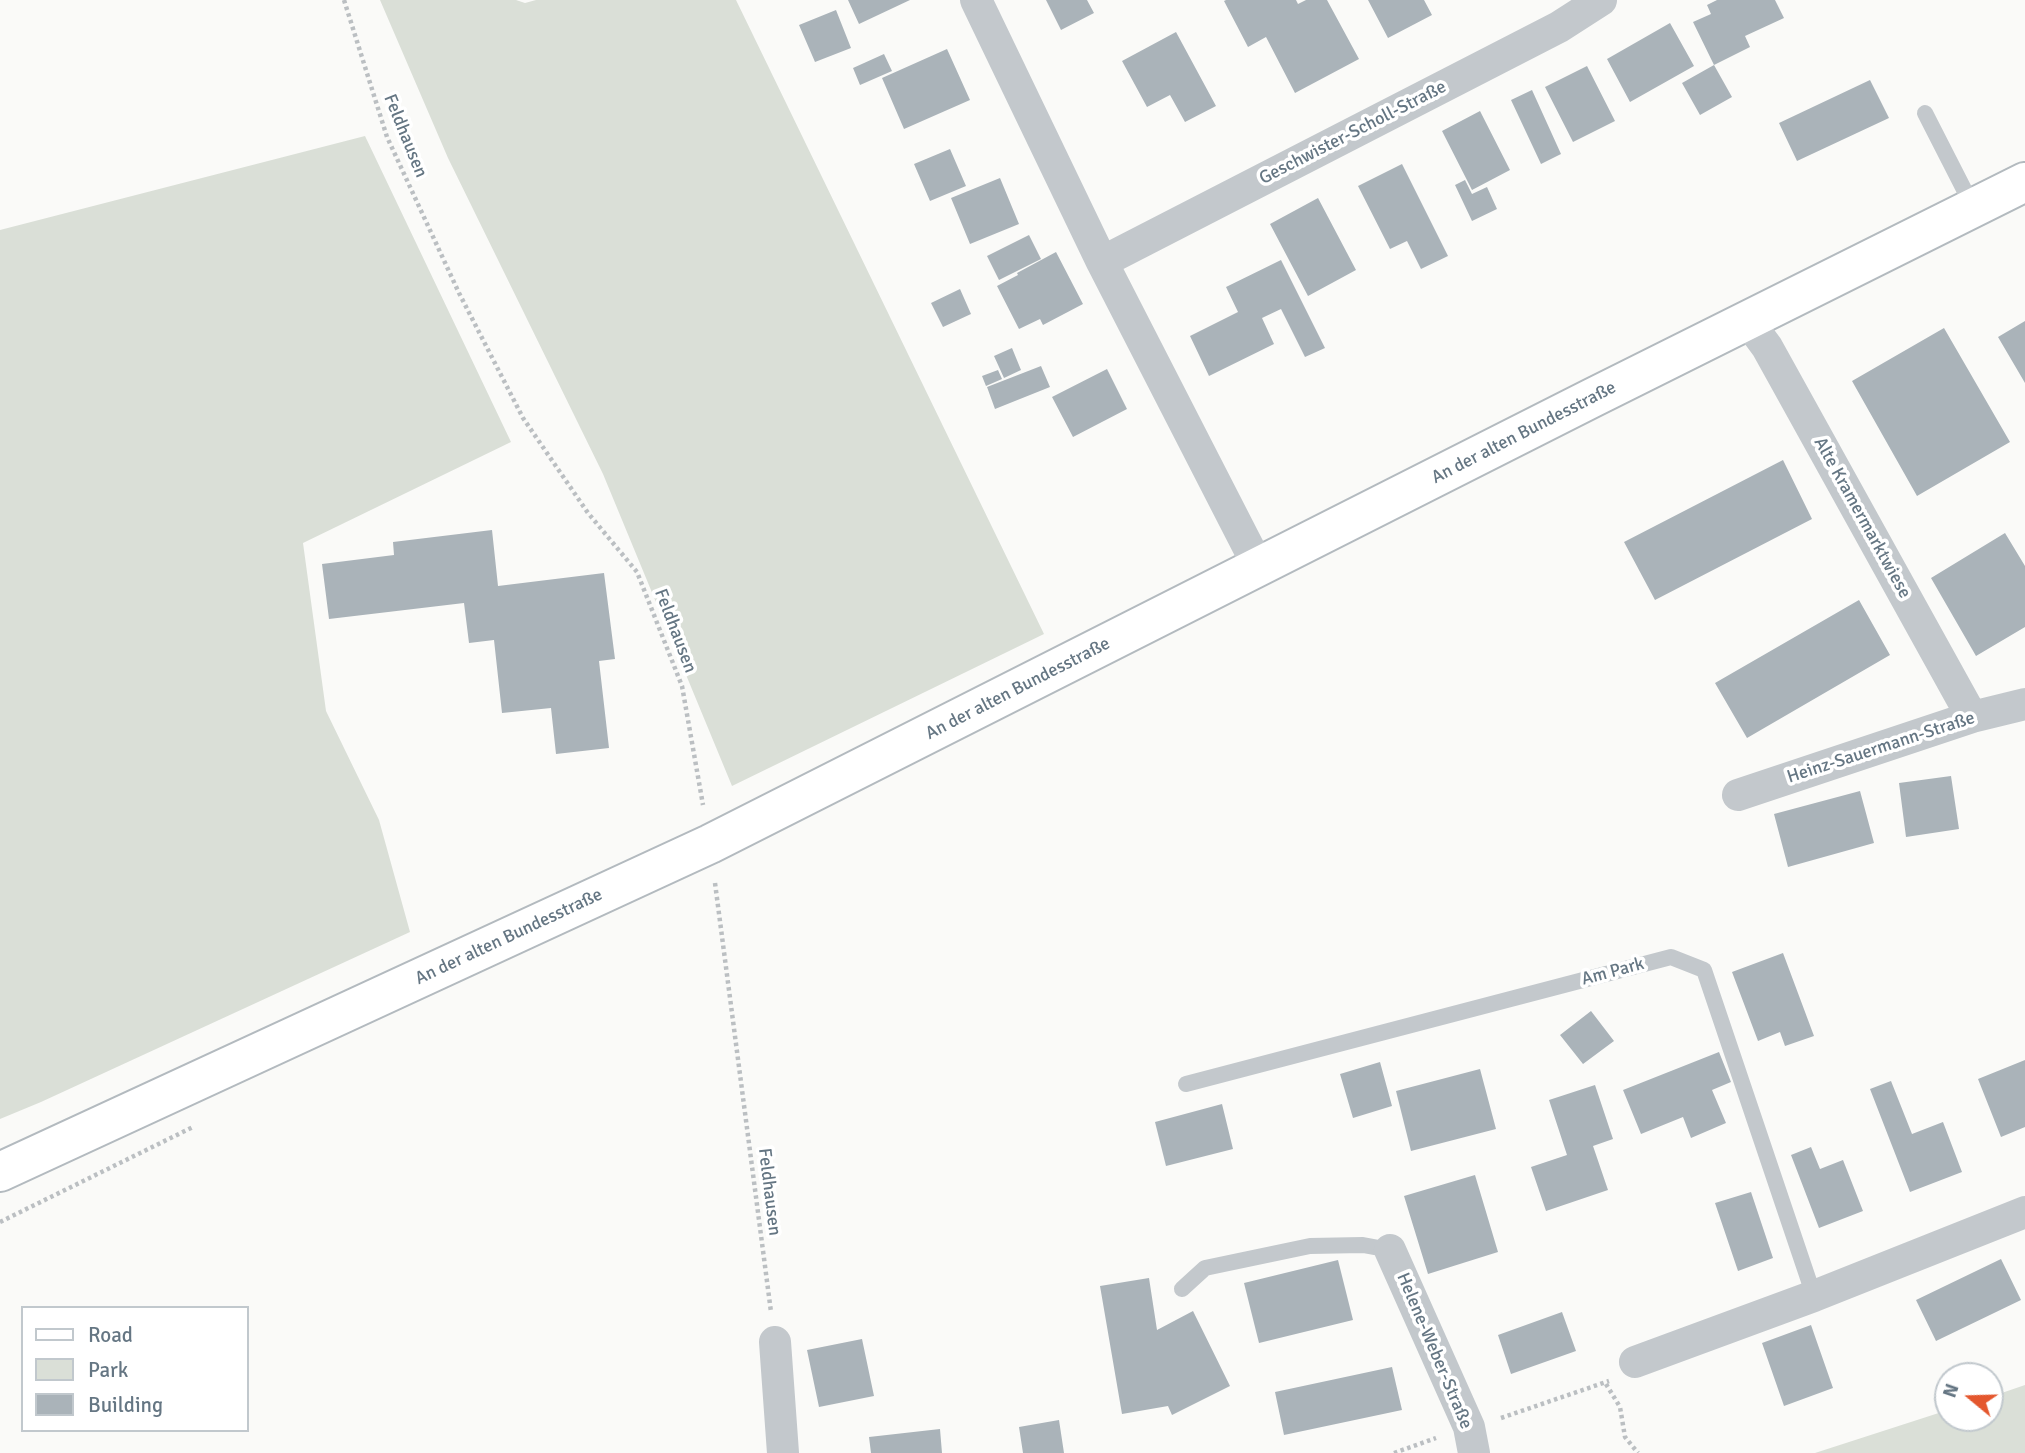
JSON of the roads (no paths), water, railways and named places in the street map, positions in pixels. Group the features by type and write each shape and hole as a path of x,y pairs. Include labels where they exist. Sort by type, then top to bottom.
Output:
{"street":[{"path":"976,0 1102,262 1259,568"},
{"name":"Geschwister-Scholl-Straße","path":"1102,262 1547,34 1601,0"},
{"name":"An der alten Bundesstraße","path":"0,1172 710,844 2025,182"},
{"name":"Alte Kramermarktwiese","path":"1747,320 1767,346 1972,717"},
{"name":"Heinz-Sauermann-Straße","path":"1738,795 1972,717 2025,705"},
{"path":"1635,1362 1814,1296 2025,1212"},
{"name":"Helene-Weber-Straße","path":"1390,1250 1472,1440"},
{"path":"775,1342 783,1453"}],"lane":[{"path":"1925,113 1973,207"},
{"name":"Am Park","path":"1186,1084 1671,957 1704,970 1814,1296"},
{"path":"1182,1289 1205,1268 1310,1246 1363,1245 1390,1250"}]}
